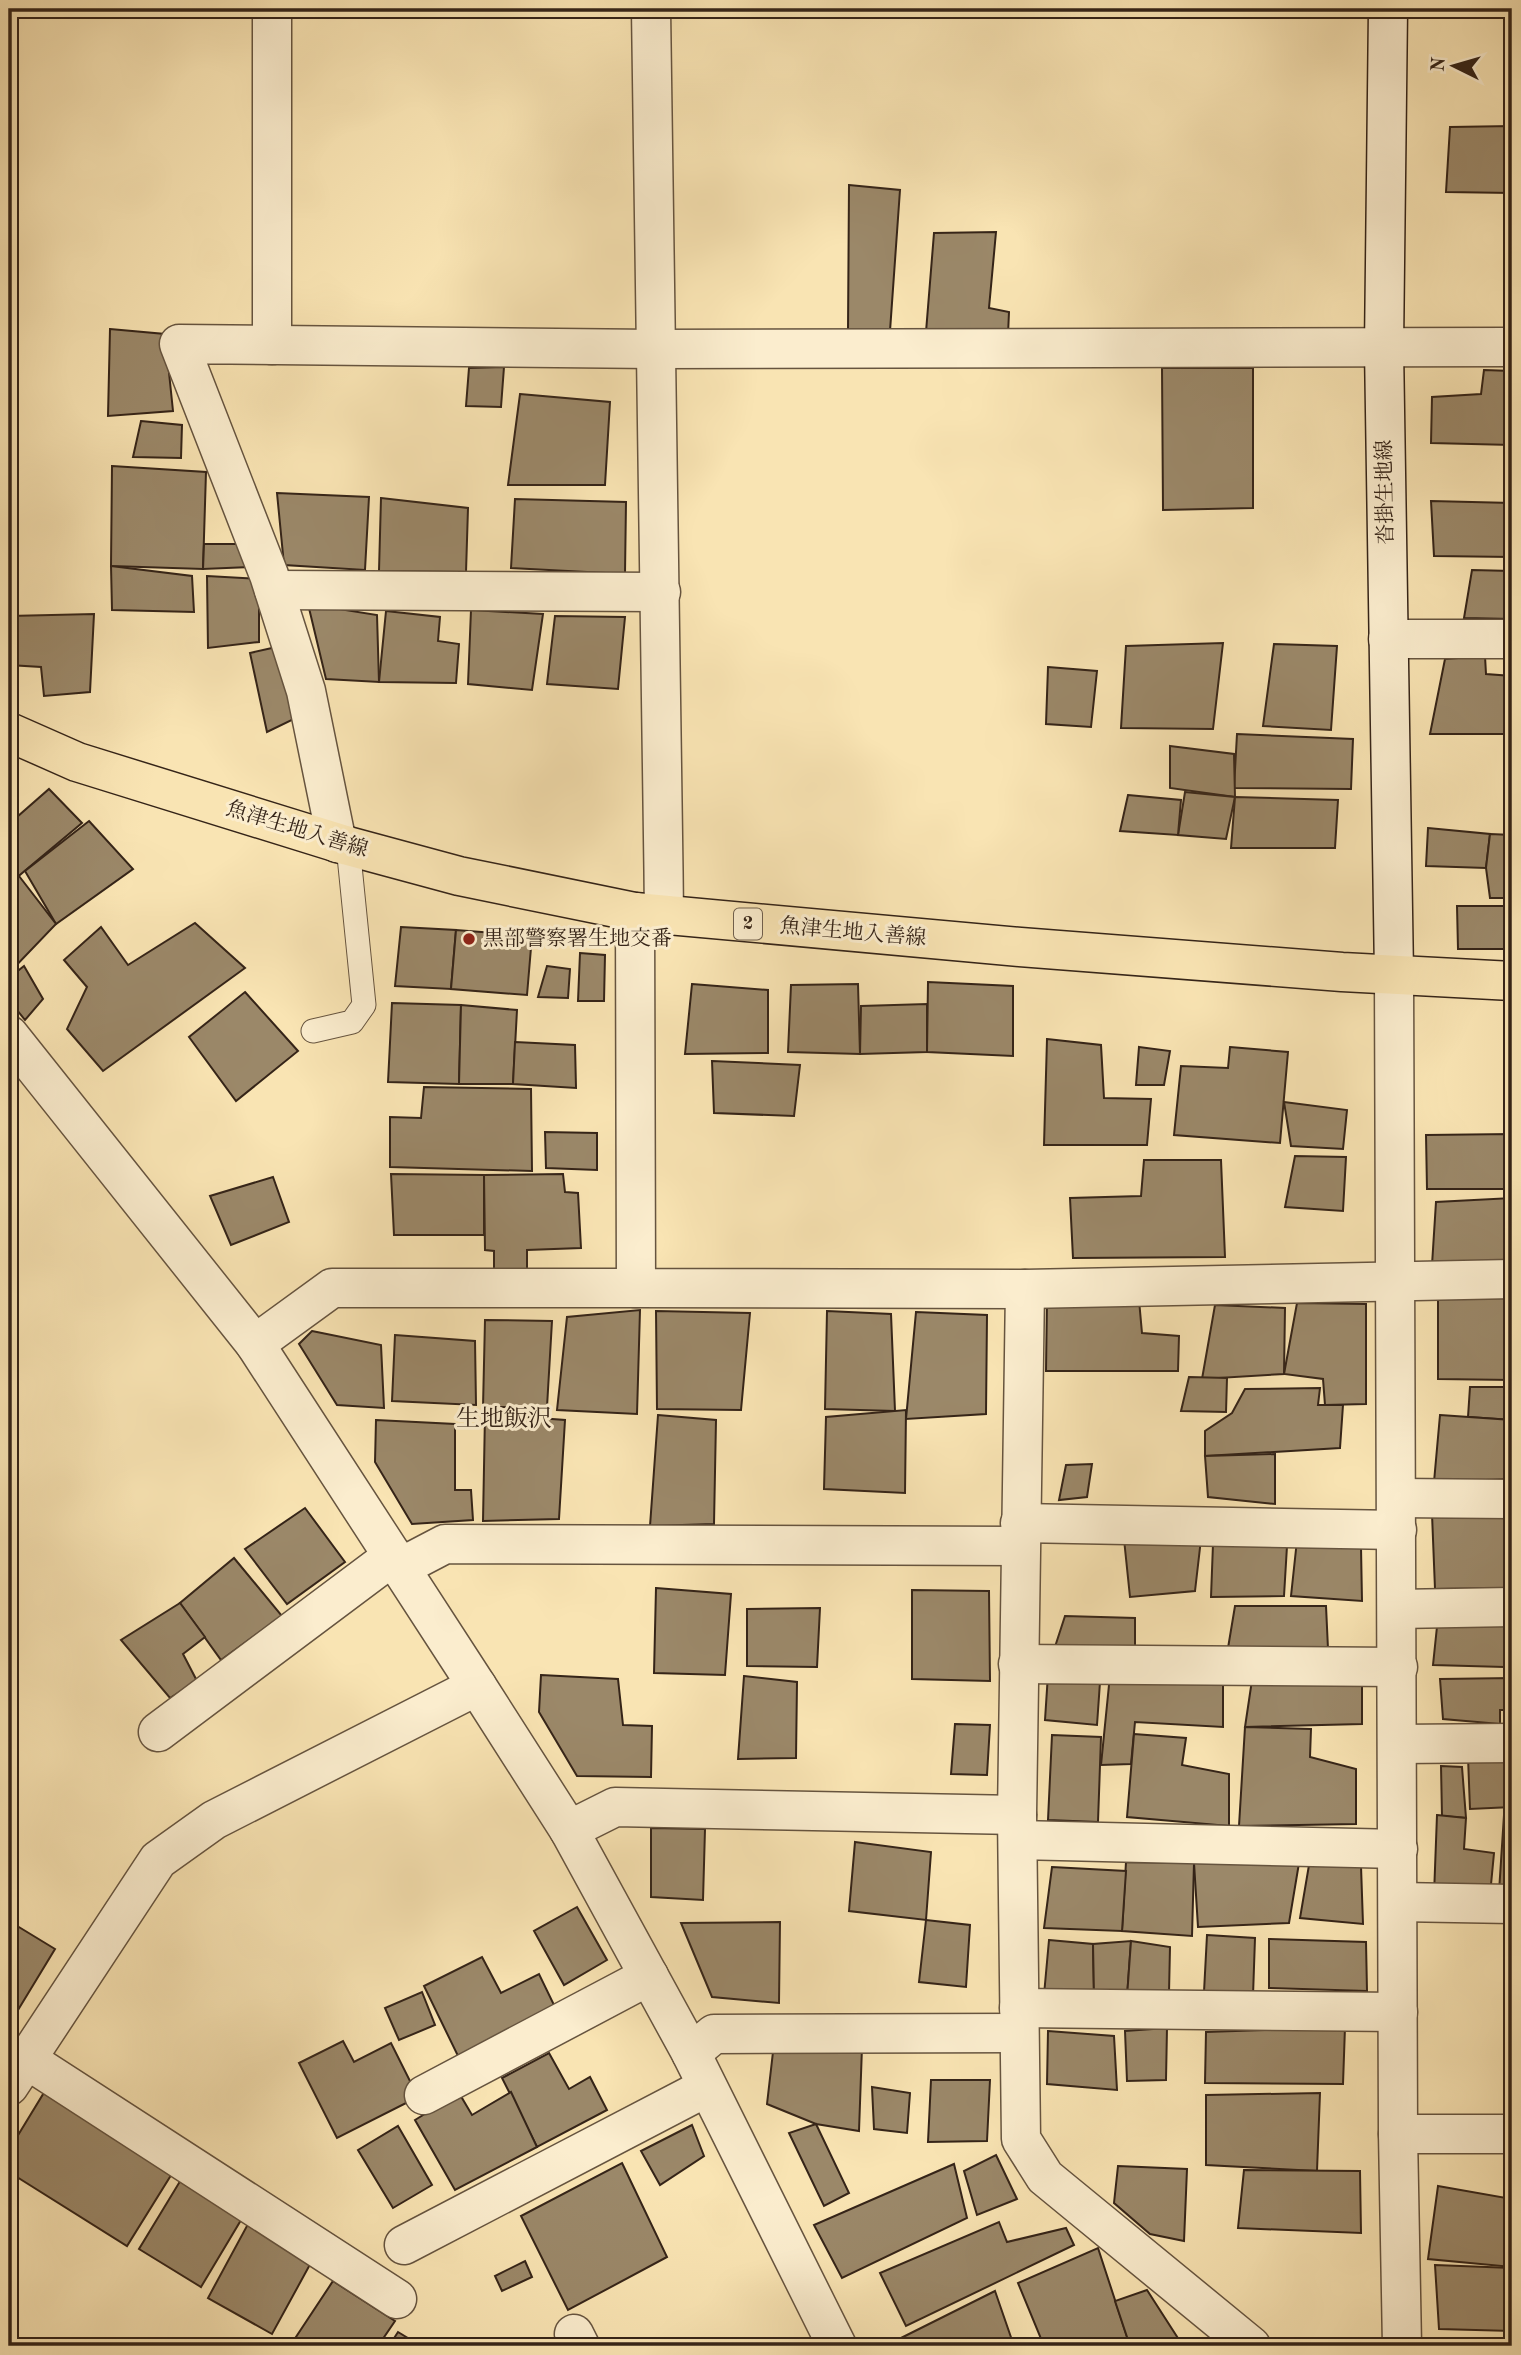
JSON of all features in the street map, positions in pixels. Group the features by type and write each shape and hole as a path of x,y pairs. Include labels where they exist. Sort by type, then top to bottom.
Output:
{"main road":[{"name":"魚津生地入善線","path":"9,732 77,762 342,844 459,876 649,915 1020,947 1394,975 1512,981"}],"street":[{"path":"272,9 272,345"},
{"path":"636,1288 661,593 654,349 651,9"},
{"name":"沓掛生地線","path":"1388,9 1384,348 1397,1281 1398,2134 1402,2346"},
{"path":"342,844 306,691 274,590 179,344 654,349 1512,348"},
{"path":"274,590 661,593"},
{"path":"1388,639 1512,639"},
{"path":"9,1035 255,1344 569,1830 691,2053 837,2346"},
{"path":"255,1344 332,1288 1025,1289 1512,1279"},
{"path":"1025,1289 1017,1828 1021,2139 1045,2177 1251,2346"},
{"path":"158,1732 397,1562 444,1544 1020,1534 1397,1514 1512,1499"},
{"path":"1398,1609 1512,1607"},
{"path":"1018,1664 1398,1667"},
{"path":"397,2299 18,2073 158,1860 214,1820 477,1686"},
{"path":"1398,1744 1512,1743"},
{"path":"569,1830 615,1807 1398,1849"},
{"path":"1398,1902 1512,1904"},
{"path":"424,2095 649,1976"},
{"path":"691,2053 714,2034 1019,2020 1398,2012"},
{"path":"404,2245 707,2087"},
{"path":"1398,2134 1512,2134"}],"lane":[{"path":"313,1031 352,1022 364,1005 342,844"}],"building":[{"path":"1512,126 1512,193 1446,192 1450,127"},
{"path":"849,185 900,190 890,331 848,331"},
{"path":"996,232 989,308 1009,312 1008,335 926,332 934,233"},
{"path":"110,329 165,334 173,411 108,416"},
{"path":"504,367 501,407 466,406 469,368"},
{"path":"1162,368 1253,368 1253,508 1163,510"},
{"path":"1484,370 1512,371 1512,445 1431,443 1432,397 1481,394"},
{"path":"520,394 610,402 605,485 508,485"},
{"path":"141,421 182,425 181,458 133,457"},
{"path":"112,466 206,472 203,569 111,566"},
{"path":"277,493 369,497 365,570 284,565"},
{"path":"381,498 468,508 466,572 379,571"},
{"path":"515,499 626,502 625,574 511,568"},
{"path":"1431,501 1512,503 1512,557 1434,556"},
{"path":"204,544 244,544 250,567 203,569"},
{"path":"111,566 192,576 194,612 112,610"},
{"path":"1472,570 1512,571 1512,619 1464,618"},
{"path":"207,576 259,579 259,642 208,648"},
{"path":"308,604 377,615 379,682 326,679"},
{"path":"471,610 543,614 532,690 468,684"},
{"path":"386,611 440,617 438,641 459,644 456,683 379,682"},
{"path":"94,614 90,692 44,696 41,667 9,665 9,616"},
{"path":"555,616 625,617 618,689 547,684"},
{"path":"1223,643 1213,729 1121,728 1126,646"},
{"path":"1274,644 1337,646 1331,730 1263,726"},
{"path":"281,646 298,717 267,732 250,653"},
{"path":"1485,656 1486,674 1512,676 1512,734 1430,734 1445,659"},
{"path":"1048,667 1097,671 1091,727 1046,724"},
{"path":"1237,734 1353,739 1351,789 1234,788"},
{"path":"1170,746 1234,754 1235,797 1170,788"},
{"path":"49,789 82,823 9,884 9,824"},
{"path":"1185,792 1235,797 1226,839 1178,835"},
{"path":"1128,795 1181,800 1178,835 1120,831"},
{"path":"1235,797 1338,800 1335,848 1231,848"},
{"path":"89,821 133,869 56,924 25,871"},
{"path":"1428,828 1490,834 1486,868 1426,866"},
{"path":"1490,834 1512,835 1512,898 1490,898 1486,868"},
{"path":"19,876 56,924 9,973 9,886"},
{"path":"1457,906 1512,906 1512,949 1458,949"},
{"path":"195,923 245,968 103,1071 67,1029 87,987 64,960 101,927 128,965"},
{"path":"401,927 456,930 451,989 395,986"},
{"path":"456,930 532,936 527,995 451,989"},
{"path":"580,953 605,955 604,1001 578,1001"},
{"path":"24,966 43,999 25,1020 9,1000 9,978"},
{"path":"547,966 570,969 568,998 538,997"},
{"path":"928,982 1013,986 1013,1056 927,1052"},
{"path":"692,984 768,990 768,1053 685,1054"},
{"path":"858,984 860,1054 788,1052 791,985"},
{"path":"245,992 298,1051 236,1101 189,1037"},
{"path":"392,1003 461,1005 459,1084 388,1082"},
{"path":"927,1004 927,1052 860,1054 861,1006"},
{"path":"461,1005 517,1010 513,1084 459,1084"},
{"path":"1047,1039 1101,1045 1104,1098 1151,1099 1147,1145 1044,1145"},
{"path":"515,1042 575,1045 576,1088 513,1084"},
{"path":"1139,1047 1170,1051 1164,1085 1136,1085"},
{"path":"1230,1047 1288,1052 1280,1143 1174,1135 1181,1066 1228,1068"},
{"path":"712,1061 800,1065 794,1116 714,1113"},
{"path":"424,1087 531,1089 532,1171 390,1167 390,1117 421,1118"},
{"path":"1284,1102 1347,1110 1343,1149 1291,1146"},
{"path":"545,1132 597,1133 597,1170 546,1168"},
{"path":"1512,1134 1512,1189 1427,1189 1426,1135"},
{"path":"1295,1156 1346,1157 1343,1211 1285,1207"},
{"path":"1144,1160 1221,1160 1225,1257 1073,1258 1070,1198 1141,1196"},
{"path":"391,1174 484,1175 484,1235 394,1235"},
{"path":"563,1174 565,1192 578,1193 581,1248 527,1250 527,1272 494,1272 494,1251 485,1250 484,1175"},
{"path":"273,1177 289,1222 231,1245 210,1196"},
{"path":"1512,1198 1512,1261 1432,1265 1436,1202"},
{"path":"1438,1298 1512,1298 1512,1380 1438,1379"},
{"path":"1047,1299 1139,1300 1142,1333 1179,1336 1178,1371 1046,1371"},
{"path":"1297,1303 1366,1304 1366,1404 1325,1405 1323,1379 1284,1374"},
{"path":"1215,1305 1285,1308 1284,1374 1202,1379"},
{"path":"640,1310 637,1414 557,1410 567,1317"},
{"path":"656,1311 750,1313 741,1410 657,1409"},
{"path":"827,1311 891,1314 895,1411 825,1409"},
{"path":"916,1312 987,1315 986,1414 906,1419"},
{"path":"485,1320 552,1321 547,1407 483,1407"},
{"path":"312,1331 381,1345 384,1408 337,1405 299,1344"},
{"path":"395,1335 475,1341 476,1405 392,1401"},
{"path":"1189,1377 1227,1378 1226,1412 1181,1411"},
{"path":"1470,1387 1512,1387 1512,1420 1468,1417"},
{"path":"1320,1388 1318,1405 1343,1405 1340,1448 1205,1456 1205,1431 1232,1413 1245,1389"},
{"path":"906,1410 905,1493 824,1489 826,1417"},
{"path":"485,1414 565,1420 559,1519 483,1521"},
{"path":"658,1415 716,1420 714,1524 650,1526"},
{"path":"1440,1415 1512,1420 1512,1479 1434,1482"},
{"path":"376,1420 455,1424 455,1490 471,1490 473,1520 412,1524 375,1462"},
{"path":"1275,1454 1275,1504 1208,1497 1205,1456"},
{"path":"1092,1464 1087,1497 1059,1500 1066,1465"},
{"path":"305,1508 345,1562 287,1604 245,1549"},
{"path":"1432,1514 1512,1516 1512,1588 1435,1589"},
{"path":"1124,1539 1201,1539 1195,1591 1130,1597"},
{"path":"1297,1540 1361,1547 1362,1601 1291,1596"},
{"path":"1213,1544 1287,1546 1284,1596 1211,1597"},
{"path":"234,1558 282,1616 221,1660 180,1603"},
{"path":"656,1588 731,1594 725,1675 654,1673"},
{"path":"912,1590 989,1591 990,1681 912,1679"},
{"path":"180,1603 205,1637 183,1654 197,1681 170,1698 121,1640"},
{"path":"1235,1606 1326,1606 1328,1649 1228,1648"},
{"path":"820,1608 817,1667 747,1666 747,1609"},
{"path":"1065,1616 1135,1618 1135,1653 1053,1653"},
{"path":"1438,1617 1507,1623 1504,1667 1433,1665"},
{"path":"1048,1674 1100,1682 1097,1725 1045,1720"},
{"path":"541,1675 618,1679 623,1725 652,1726 651,1777 577,1776 539,1712"},
{"path":"1110,1675 1223,1681 1223,1727 1135,1722 1131,1764 1101,1765"},
{"path":"744,1676 797,1682 796,1758 738,1759"},
{"path":"1512,1678 1512,1710 1500,1710 1500,1724 1443,1719 1440,1679"},
{"path":"1252,1680 1362,1680 1362,1724 1245,1727"},
{"path":"955,1724 990,1725 987,1775 951,1774"},
{"path":"1245,1727 1311,1729 1310,1757 1356,1769 1356,1824 1239,1826"},
{"path":"1134,1734 1186,1738 1182,1765 1229,1774 1229,1826 1127,1817"},
{"path":"1052,1735 1101,1737 1098,1822 1048,1820"},
{"path":"1468,1757 1512,1761 1512,1807 1470,1809"},
{"path":"1441,1766 1462,1767 1466,1818 1442,1816"},
{"path":"1437,1815 1466,1818 1464,1849 1494,1853 1490,1895 1434,1895"},
{"path":"1504,1815 1512,1815 1512,1892 1499,1892"},
{"path":"651,1828 705,1829 703,1900 651,1897"},
{"path":"855,1842 931,1852 926,1920 849,1911"},
{"path":"1126,1862 1194,1863 1192,1936 1122,1931"},
{"path":"1194,1863 1299,1863 1289,1923 1198,1927"},
{"path":"1309,1865 1361,1866 1363,1924 1300,1918"},
{"path":"1052,1867 1126,1871 1122,1931 1044,1928"},
{"path":"577,1907 607,1960 564,1985 534,1931"},
{"path":"926,1920 970,1925 966,1987 919,1982"},
{"path":"9,1921 55,1949 15,2015 9,2012"},
{"path":"780,1922 779,2003 712,1997 681,1923"},
{"path":"1207,1935 1255,1938 1253,1996 1204,1992"},
{"path":"1269,1939 1366,1942 1367,1991 1269,1988"},
{"path":"1049,1940 1093,1944 1094,1996 1044,1995"},
{"path":"1131,1941 1127,1997 1094,1996 1093,1944"},
{"path":"1131,1941 1170,1947 1169,1993 1127,1997"},
{"path":"482,1957 501,1993 539,1974 555,2007 458,2056 424,1986"},
{"path":"422,1992 435,2025 399,2040 385,2008"},
{"path":"1345,2027 1343,2084 1205,2083 1206,2032"},
{"path":"1167,2028 1166,2080 1127,2081 1125,2031"},
{"path":"1048,2031 1114,2036 1117,2090 1047,2084"},
{"path":"343,2041 354,2062 391,2043 418,2097 337,2138 299,2063"},
{"path":"862,2047 859,2131 816,2124 767,2104 773,2052"},
{"path":"549,2053 569,2089 590,2077 607,2110 537,2147 502,2078"},
{"path":"931,2080 990,2080 987,2141 928,2142"},
{"path":"872,2087 910,2093 907,2133 874,2129"},
{"path":"45,2091 173,2172 127,2246 9,2172 9,2150"},
{"path":"511,2092 537,2147 455,2190 415,2120 459,2093 472,2115"},
{"path":"1320,2093 1317,2171 1206,2165 1206,2095"},
{"path":"816,2124 849,2193 824,2206 789,2133"},
{"path":"692,2125 704,2156 660,2185 641,2151"},
{"path":"398,2126 432,2185 393,2208 358,2150"},
{"path":"996,2155 1017,2199 977,2215 964,2171"},
{"path":"622,2163 667,2257 568,2310 521,2216"},
{"path":"954,2164 967,2218 842,2278 814,2225"},
{"path":"1118,2166 1187,2169 1184,2241 1150,2234 1114,2203"},
{"path":"1244,2170 1360,2171 1361,2233 1238,2228"},
{"path":"182,2178 244,2215 201,2287 139,2249"},
{"path":"1438,2186 1512,2199 1512,2267 1428,2259"},
{"path":"999,2222 1007,2242 1066,2228 1074,2245 906,2326 880,2273"},
{"path":"248,2224 313,2259 272,2334 208,2298"},
{"path":"1098,2248 1130,2346 1044,2346 1018,2283"},
{"path":"525,2261 532,2277 502,2291 495,2276"},
{"path":"1435,2265 1512,2268 1512,2331 1439,2329"},
{"path":"333,2281 395,2321 378,2346 290,2346"},
{"path":"1147,2290 1183,2346 1130,2346 1115,2301"},
{"path":"995,2291 1014,2346 885,2346"},
{"path":"398,2332 421,2346 389,2346"}],"place":[{"name":"黒部警察署生地交番","path":"469,939"}],"district":[{"name":"生地飯沢","path":"504,1420"}]}
